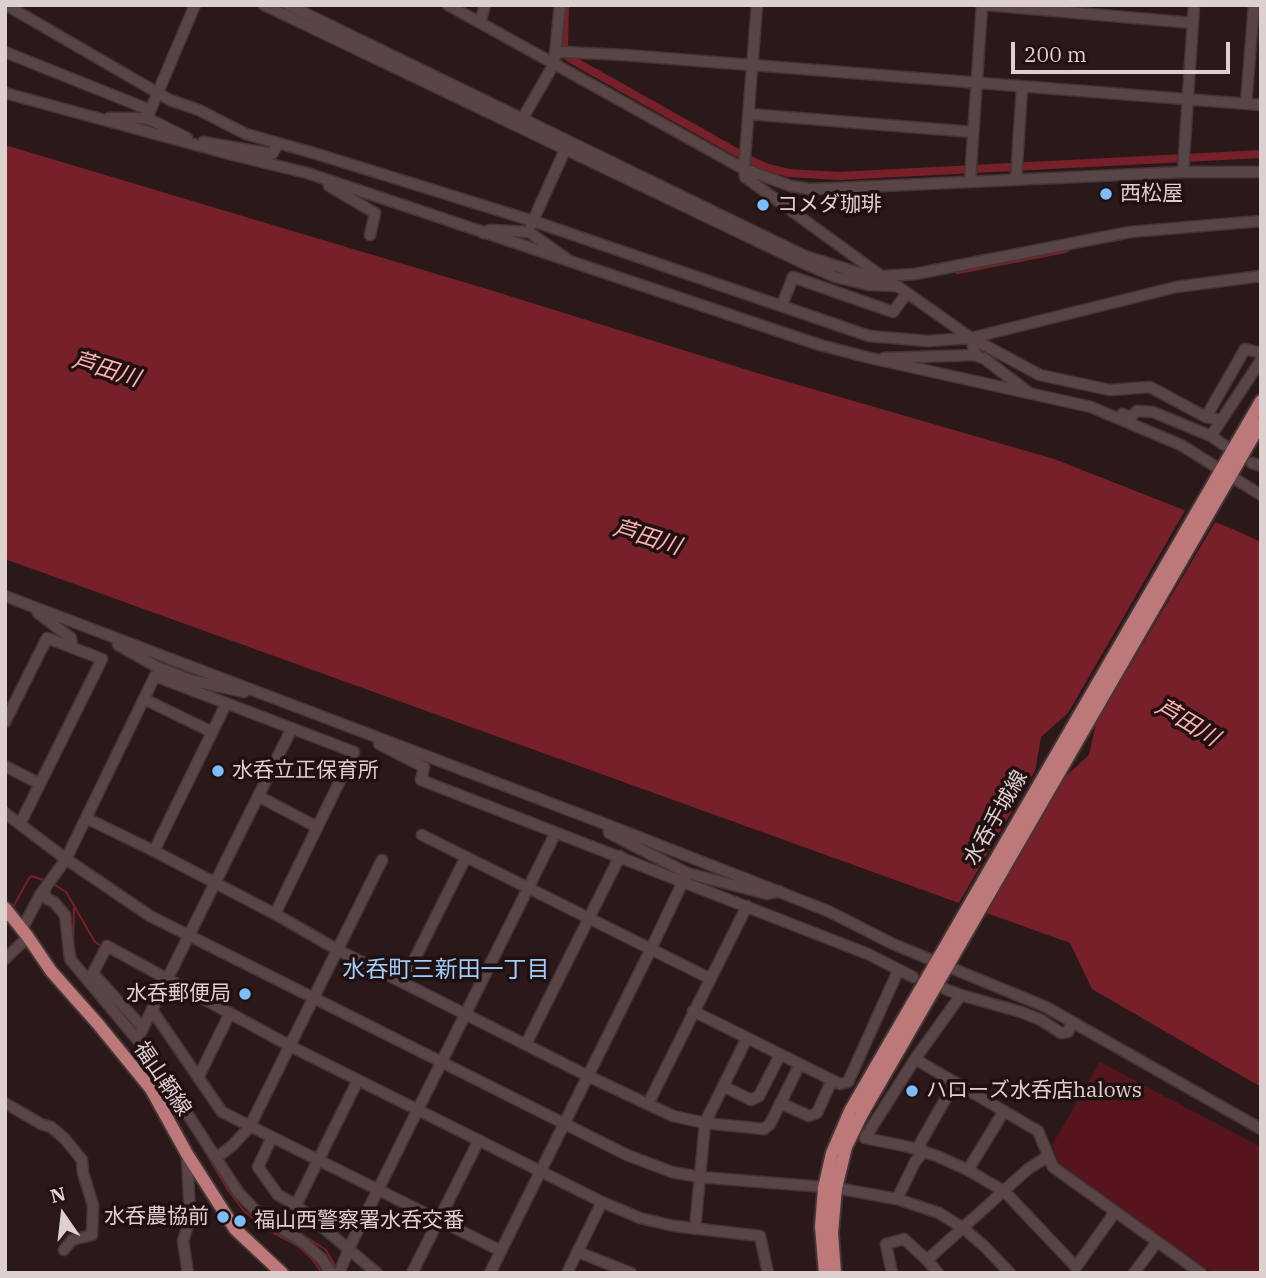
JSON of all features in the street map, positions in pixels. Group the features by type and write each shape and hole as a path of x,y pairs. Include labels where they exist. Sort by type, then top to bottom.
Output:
{"main road":[{"name":"水呑手城線","path":"1226,473 1261,401"},
{"name":"水呑手城線","path":"825,1273 821,1227 830,1188 862,1114 950,948 1217,485 1261,423"},
{"name":"福山鞆線","path":"13,921 51,971 99,1024 150,1089 187,1154 235,1229 282,1273"},
{"name":"水呑手城線","path":"830,1188 835,1273"}],"street":[{"path":"6,5 170,100 200,110 246,134 533,221 886,339 928,341 971,338 1176,287 1261,276"},
{"path":"149,114 195,5"},
{"path":"264,5 292,11 520,123 806,256 848,271 883,277 915,274 1130,232 1261,221"},
{"path":"449,5 555,59 744,169 791,186 809,189 1183,172 1261,172"},
{"path":"480,23 485,5"},
{"path":"520,123 555,59 560,5"},
{"path":"757,5 745,177 971,338 1040,374 1110,390 1150,387 1206,417 1220,420"},
{"path":"970,181 984,5 1062,9 1193,23"},
{"path":"1183,172 1194,5"},
{"path":"1246,104 1254,5"},
{"path":"5,52 149,114 193,144"},
{"path":"555,59 564,52 624,55 1261,105"},
{"path":"1016,179 1022,88"},
{"path":"7,92 99,120 330,180 820,345 866,358 1131,417 1137,411 1145,410 1211,436 1224,445"},
{"path":"99,120 149,114"},
{"path":"748,114 973,132"},
{"path":"520,123 565,150 836,277 869,285 896,284"},
{"path":"193,144 202,141 228,144 272,154 278,144"},
{"path":"529,232 565,150"},
{"path":"330,180 328,186 375,213 370,235"},
{"path":"785,206 791,186"},
{"path":"482,233 490,230 529,232 563,254 569,261"},
{"path":"782,305 793,277 892,312 907,293"},
{"path":"971,338 975,355"},
{"path":"1206,417 1245,349 1261,353"},
{"path":"866,358 975,355 985,359 1031,394"},
{"path":"1211,436 1261,360"},
{"path":"1091,407 1169,440 1261,495"},
{"path":"5,596 828,911 941,964 1046,1007 1261,1129"},
{"path":"37,608 38,613 71,638 72,648"},
{"path":"111,636 118,645 157,672 226,704 354,752 275,914"},
{"path":"5,722 47,638 102,659 20,824"},
{"path":"157,672 242,692 254,691"},
{"path":"5,959 13,921 48,885 66,859 157,672"},
{"path":"144,699 212,732"},
{"path":"153,851 226,704"},
{"path":"142,1031 292,728"},
{"path":"375,737 381,745 424,767 421,780 555,834 685,877 767,894 779,891"},
{"path":"5,766 40,783"},
{"path":"258,796 317,827"},
{"path":"5,813 119,897 314,999 627,1155 672,1172 700,1177 830,1188 897,1199 939,1213 963,1228 1010,1273"},
{"path":"86,818 275,914 338,950 673,1116 705,1123 764,1129 770,1124 800,1064"},
{"path":"608,825 609,833 685,877 747,906 868,954 914,977"},
{"path":"339,1273 555,834"},
{"path":"422,835 709,978"},
{"path":"526,1044 620,856"},
{"path":"403,982 466,857"},
{"path":"216,1158 233,1145 250,1126 382,860"},
{"path":"491,1273 685,877"},
{"path":"48,885 47,899 54,902 65,915 70,959 146,1050 248,1204 260,1215 303,1242 321,1258 331,1273"},
{"path":"648,1104 747,906"},
{"path":"146,1050 142,1031 93,973 107,946 290,1046 602,1202 640,1218 695,1229 760,1236 768,1273"},
{"path":"693,1011 840,1084 848,1082 898,971"},
{"path":"945,989 1021,1012 1041,1020 1061,1033 1068,1032 1072,1023"},
{"path":"961,995 915,1059 865,1138 921,1150 968,1170 1005,1192 1079,1270 1115,1212"},
{"path":"152,1010 222,1112 501,1251"},
{"path":"198,1077 230,1013"},
{"path":"121,1018 142,1031"},
{"path":"695,1229 705,1123 747,1038"},
{"path":"723,1086 751,1100 759,1096 780,1055"},
{"path":"915,1059 1038,1130 1053,1167 1201,1273"},
{"path":"296,1205 358,1080"},
{"path":"780,1103 809,1116 817,1113 832,1080"},
{"path":"897,1199 955,1082"},
{"path":"5,1103 51,1127 82,1160 93,1205 92,1235 72,1240 64,1251"},
{"path":"968,1170 1004,1111"},
{"path":"272,1137 258,1167 278,1195 296,1205 377,1273"},
{"path":"412,1273 479,1140"},
{"path":"187,1154 190,1219 183,1241 188,1273"},
{"path":"927,1260 1028,1169 1047,1157"},
{"path":"567,1273 602,1202"},
{"path":"892,1273 886,1244 904,1239 938,1273"},
{"path":"1134,1273 1157,1242"},
{"path":"578,1252 631,1273"}],"shaded area":[{"path":"1100,1062 1261,1147 1261,1273 1213,1273 1059,1165 1052,1145"}],"water":[{"name":"芦田川","path":"5,145 757,373 1054,459 1261,542 1261,1087 1092,989 1070,943 5,559"}],"pier":[{"path":"1187,507 1217,519 1096,723 1089,755 1065,777 985,916 957,906 1035,771 1041,737 1068,713"}],"waterway":[{"path":"565,5 564,46 569,58 754,162 789,173 839,176 1261,154"},
{"path":"958,270 1065,249"},
{"path":"12,909 29,878 32,876 46,881"},
{"path":"55,885 66,892 95,942 101,946"},
{"path":"74,908 73,945 77,961"},
{"path":"145,1036 217,1151"},
{"path":"203,1148 244,1211 265,1228 298,1246 322,1273"},
{"path":"223,1160 248,1196"},
{"path":"255,1203 326,1250 336,1268"}],"place":[{"name":"西松屋","path":"1106,194"},
{"name":"コメダ珈琲","path":"763,205"},
{"name":"水呑立正保育所","path":"218,771"},
{"name":"水呑郵便局","path":"245,994"},
{"name":"ハローズ水呑店halows","path":"912,1091"},
{"name":"水呑農協前","path":"223,1217"},
{"name":"福山西警察署水呑交番","path":"240,1221"}],"district":[{"name":"水呑町三新田一丁目","path":"446,970"}]}
